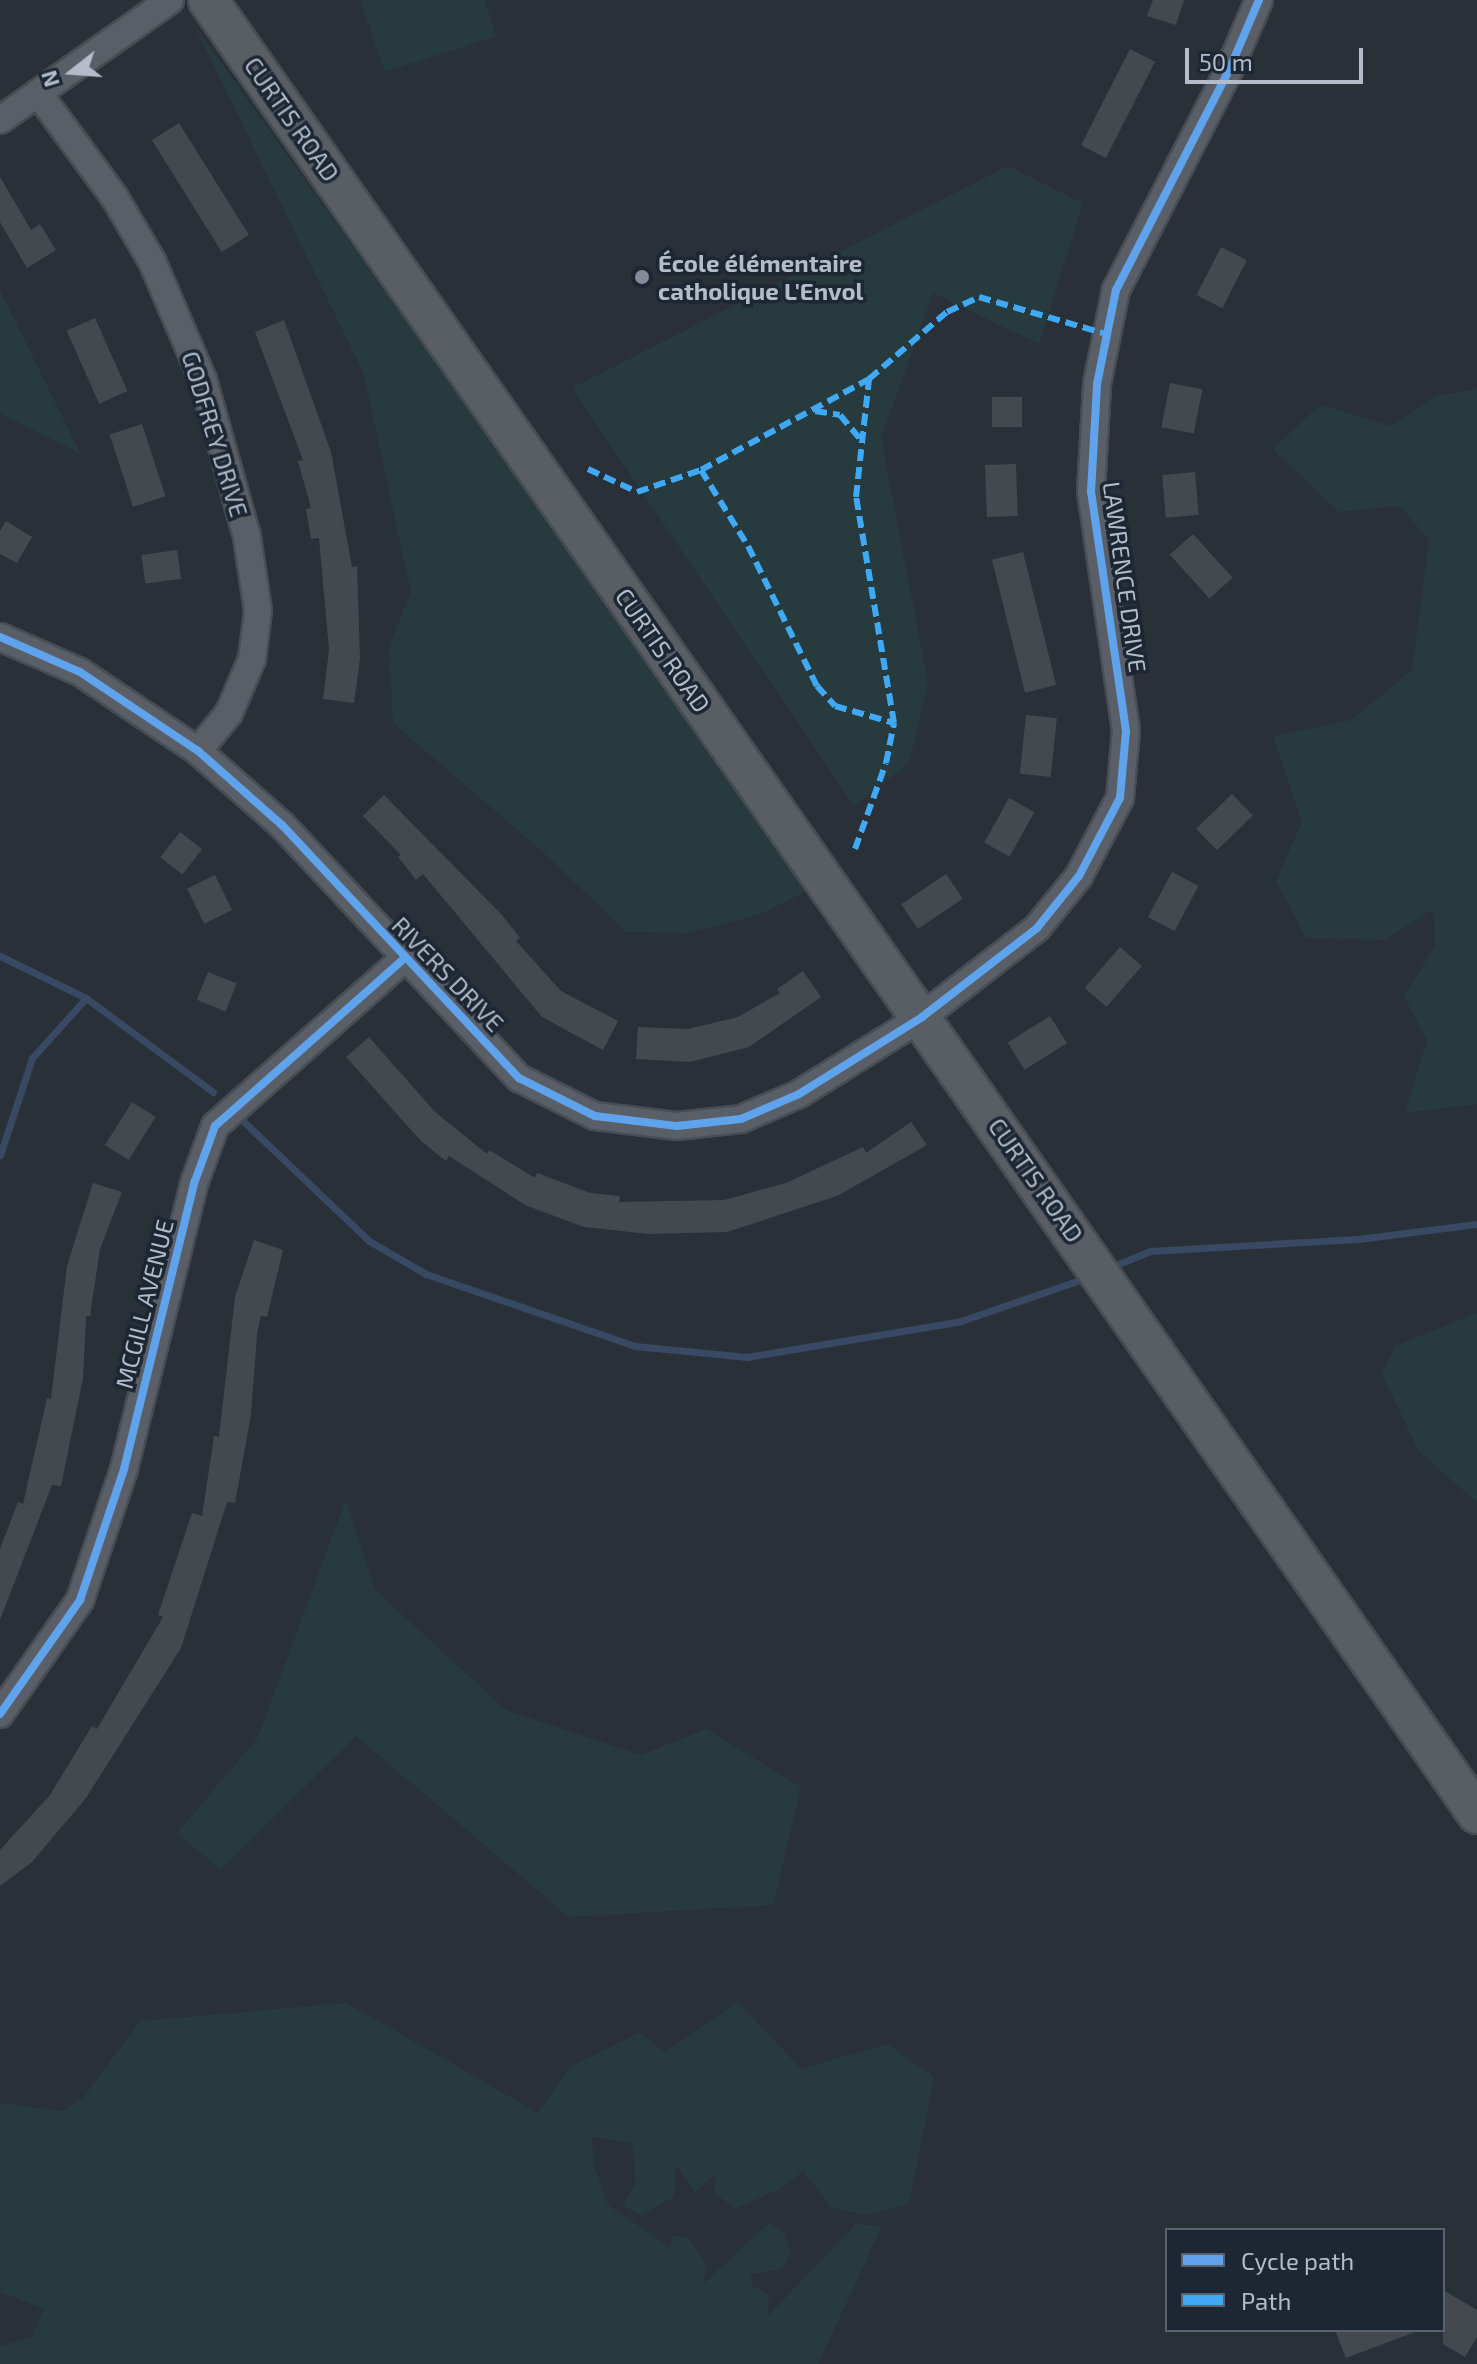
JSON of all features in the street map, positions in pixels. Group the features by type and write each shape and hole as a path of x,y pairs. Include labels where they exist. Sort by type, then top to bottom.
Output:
{"main road":[{"name":"CURTIS ROAD","path":"208,0 1121,1299 1477,1814"}],"street":[{"path":"0,120 170,0"},
{"name":"LAWRENCE DRIVE","path":"922,1017 1037,928 1079,876 1120,798 1126,731 1091,492 1097,384 1116,290 1230,68 1259,0"},
{"name":"GODFREY DRIVE","path":"38,93 115,198 152,261 203,380 247,537 258,611 252,659 229,713 198,751"},
{"name":"RIVERS DRIVE","path":"0,637 80,672 198,751 282,825 404,959 519,1078 595,1116 677,1126 741,1119 799,1094 922,1017"},
{"name":"MCGILL AVENUE","path":"0,1714 80,1600 124,1469 195,1181 215,1126 404,959"}],"green space":[{"path":"360,0 485,0 496,36 385,72"},
{"path":"194,25 813,888 761,914 687,933 626,932 541,850 393,723 389,647 411,592 364,374"},
{"path":"1008,166 1083,203 1039,344 933,293 881,438 928,684 909,763 854,806 572,388"},
{"path":"0,290 80,453 0,413"},
{"path":"1477,389 1477,1104 1405,1113 1427,1040 1404,996 1435,946 1433,909 1385,940 1306,938 1276,881 1302,822 1273,736 1351,720 1412,670 1429,540 1400,506 1339,512 1273,449 1320,405 1392,426 1436,396"},
{"path":"1477,1313 1477,1503 1418,1450 1382,1374 1395,1346"},
{"path":"346,1500 375,1590 506,1710 641,1755 706,1729 801,1787 773,1905 569,1917 356,1736 221,1870 177,1833 257,1739"},
{"path":"738,2002 801,2069 887,2044 934,2077 909,2204 866,2215 832,2208 803,2171 780,2189 735,2209 715,2193 716,2174 695,2192 676,2166 674,2197 641,2215 623,2206 636,2182 632,2143 592,2137 594,2166 608,2205 670,2247 672,2235 689,2238 707,2266 703,2284 769,2223 783,2231 791,2253 782,2269 751,2274 752,2286 769,2294 768,2316 856,2224 882,2226 818,2364 0,2364 0,2346 32,2337 44,2309 0,2292 0,2103 62,2111 84,2097 140,2021 347,2003 538,2113 570,2067 639,2033 665,2052"}],"building":[{"path":"1153,0 1184,0 1176,25 1147,16"},
{"path":"1130,49 1155,62 1106,158 1081,145"},
{"path":"179,123 249,235 222,252 152,140"},
{"path":"0,177 31,230 40,224 56,250 27,268 0,222"},
{"path":"1221,247 1247,260 1222,308 1196,295"},
{"path":"95,318 128,391 99,404 67,331"},
{"path":"284,320 331,452 352,567 357,566 360,658 354,703 323,699 329,650 319,538 311,539 306,509 311,508 298,461 303,460 255,332"},
{"path":"1170,383 1202,389 1194,433 1161,427"},
{"path":"992,397 1022,397 1022,427 992,427"},
{"path":"142,424 165,496 133,507 110,435"},
{"path":"1016,464 1018,516 987,517 985,465"},
{"path":"1195,472 1199,515 1166,518 1162,475"},
{"path":"6,521 32,537 17,563 0,554 0,531"},
{"path":"1193,534 1232,578 1209,599 1170,555"},
{"path":"177,550 181,579 145,584 141,555"},
{"path":"1023,552 1056,685 1025,693 992,560"},
{"path":"1026,715 1057,718 1051,777 1020,774"},
{"path":"1232,794 1253,816 1217,850 1196,829"},
{"path":"384,795 502,915 520,938 516,941 561,991 618,1021 603,1050 542,1017 423,874 416,880 398,857 401,855 363,816"},
{"path":"1009,798 1034,812 1010,857 984,843"},
{"path":"180,832 202,849 182,874 160,857"},
{"path":"1172,872 1198,886 1175,931 1148,917"},
{"path":"946,874 963,899 918,929 901,904"},
{"path":"215,875 232,910 204,924 187,889"},
{"path":"1120,947 1142,966 1106,1007 1085,988"},
{"path":"803,971 821,997 749,1047 690,1062 636,1059 638,1027 688,1029 738,1017 780,993 777,989"},
{"path":"208,972 237,984 226,1011 197,1000"},
{"path":"1050,1016 1067,1043 1025,1070 1008,1042"},
{"path":"369,1037 435,1112 487,1154 489,1150 535,1178 537,1173 590,1193 620,1196 619,1202 724,1200 786,1183 863,1147 866,1153 911,1122 927,1145 837,1196 727,1232 649,1234 584,1227 525,1205 449,1156 446,1161 421,1141 346,1057"},
{"path":"132,1102 156,1117 129,1160 105,1145"},
{"path":"93,1183 122,1192 100,1249 90,1316 86,1316 83,1378 61,1486 52,1485 0,1620 0,1549 18,1502 23,1504 47,1398 51,1399 67,1266"},
{"path":"254,1240 283,1250 267,1317 261,1316 257,1334 251,1415 235,1503 227,1502 181,1648 86,1798 32,1862 0,1886 0,1850 50,1795 92,1726 97,1729 163,1617 158,1615 192,1513 202,1516 214,1436 219,1437 235,1297"},
{"path":"1445,2291 1477,2310 1477,2337 1465,2357 1443,2344"},
{"path":"1336,2332 1415,2332 1346,2358"}],"waterway":[{"path":"0,956 86,998 213,1092"},
{"path":"0,1155 32,1058 86,998"},
{"path":"241,1119 369,1241 426,1274 635,1346 747,1357 961,1321 1086,1278"},
{"path":"1109,1268 1150,1251 1358,1239 1477,1224"}],"marked path":[{"path":"588,469 637,492 701,470 869,379 947,312 979,297 1106,334"},
{"path":"855,849 886,763 894,723 856,497 869,379"},
{"path":"815,411 840,415 862,441"},
{"path":"701,470 748,546 817,686 835,706 894,723"}],"cycle path":[{"path":"0,637 80,672 198,751 282,825 519,1078 595,1116 677,1126 741,1119 799,1094 922,1017 1037,928 1079,876 1120,798 1126,731 1091,492 1097,384 1116,290 1230,68 1259,0"},
{"path":"0,1714 80,1600 124,1469 195,1181 215,1126 404,959"}],"place":[{"name":"École élémentaire catholique L'Envol","path":"642,277"}]}
